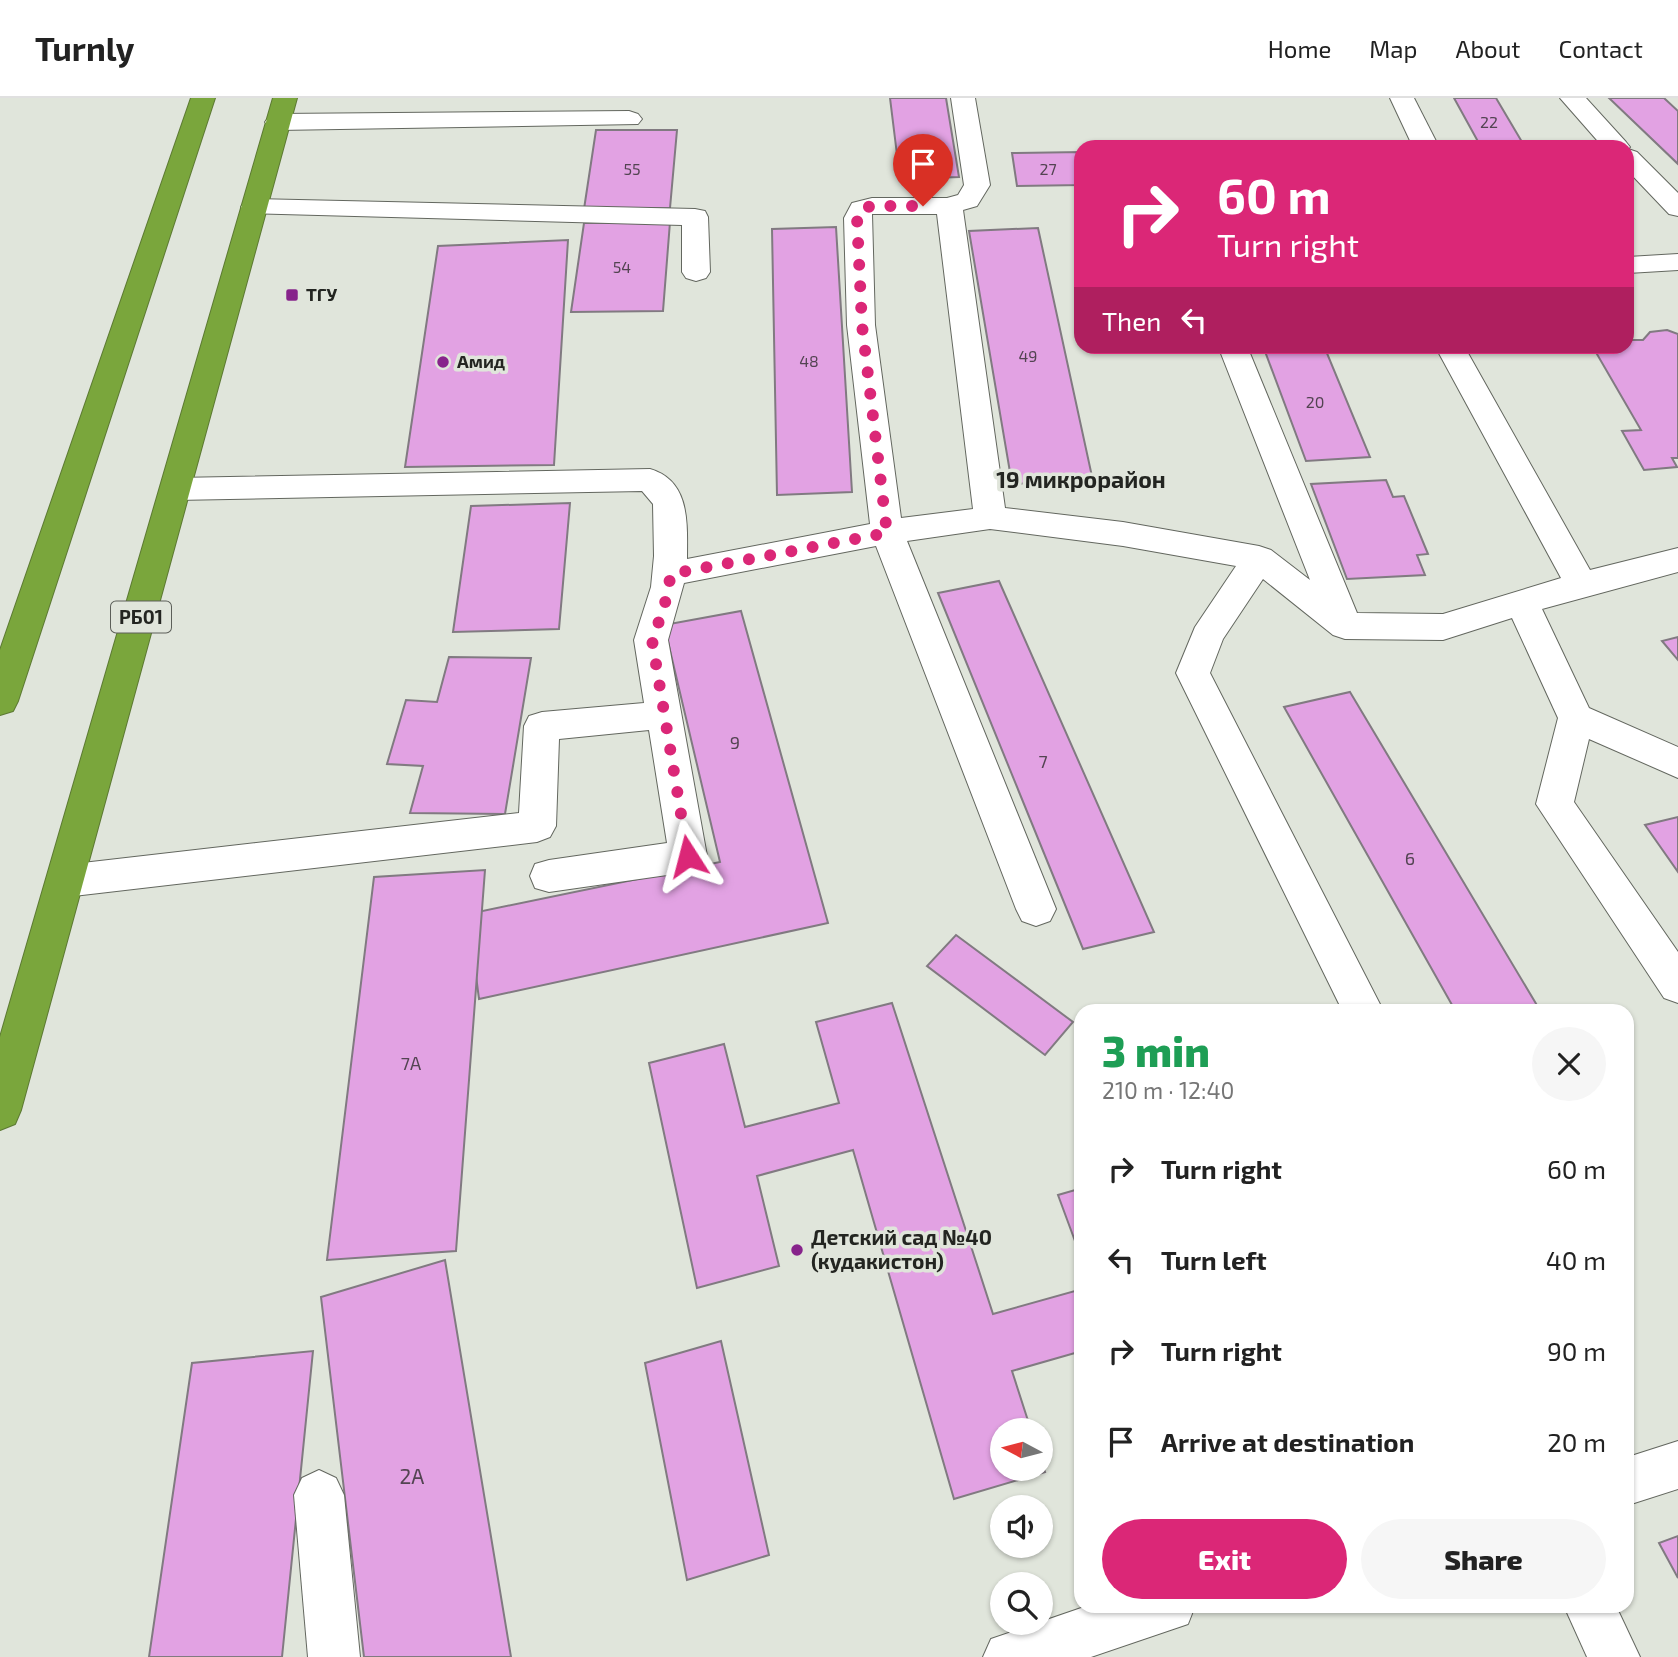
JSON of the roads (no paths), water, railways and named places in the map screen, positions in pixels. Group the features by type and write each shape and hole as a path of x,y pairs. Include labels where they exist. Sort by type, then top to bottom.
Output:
{"highway":[{"path":"0,701 203,98"},
{"name":"РБ01","path":"0,1110 282,110"}],"street":[{"path":"963,98 977,185 968,200 949,206 872,206 861,209 857,218 862,325 887,533 1036,909"},
{"path":"1402,98 1423,140"},
{"path":"1572,98 1611,140"},
{"path":"282,110 629,119"},
{"path":"1634,163 1678,208"},
{"path":"949,206 990,518"},
{"path":"254,207 695,217 696,272"},
{"path":"1634,265 1678,262"},
{"path":"1234,354 1345,626"},
{"path":"1454,354 1581,584"},
{"path":"176,489 650,480 668,501 671,574 664,608 652,640 688,856 550,876"},
{"path":"671,574 887,533 990,518 1123,534 1259,558 1345,626 1443,627 1581,584 1678,560"},
{"path":"1259,558 1208,636 1193,673 1360,1004"},
{"path":"1522,603 1576,718 1555,804 1678,985"},
{"path":"65,881 537,826 542,726 664,715"},
{"path":"1576,718 1678,762"},
{"path":"1634,1479 1678,1465"},
{"path":"319,1494 334,1657"},
{"path":"1041,1652 1150,1613"},
{"path":"1592,1613 1614,1657"}],"place":[{"name":"ТГУ","path":"292,295"},
{"name":"Амид","path":"443,362"},
{"name":"Детский сад №40 (кудакистон)","path":"797,1250"}],"district":[{"name":"19 микрорайон","path":"1081,480"}]}
